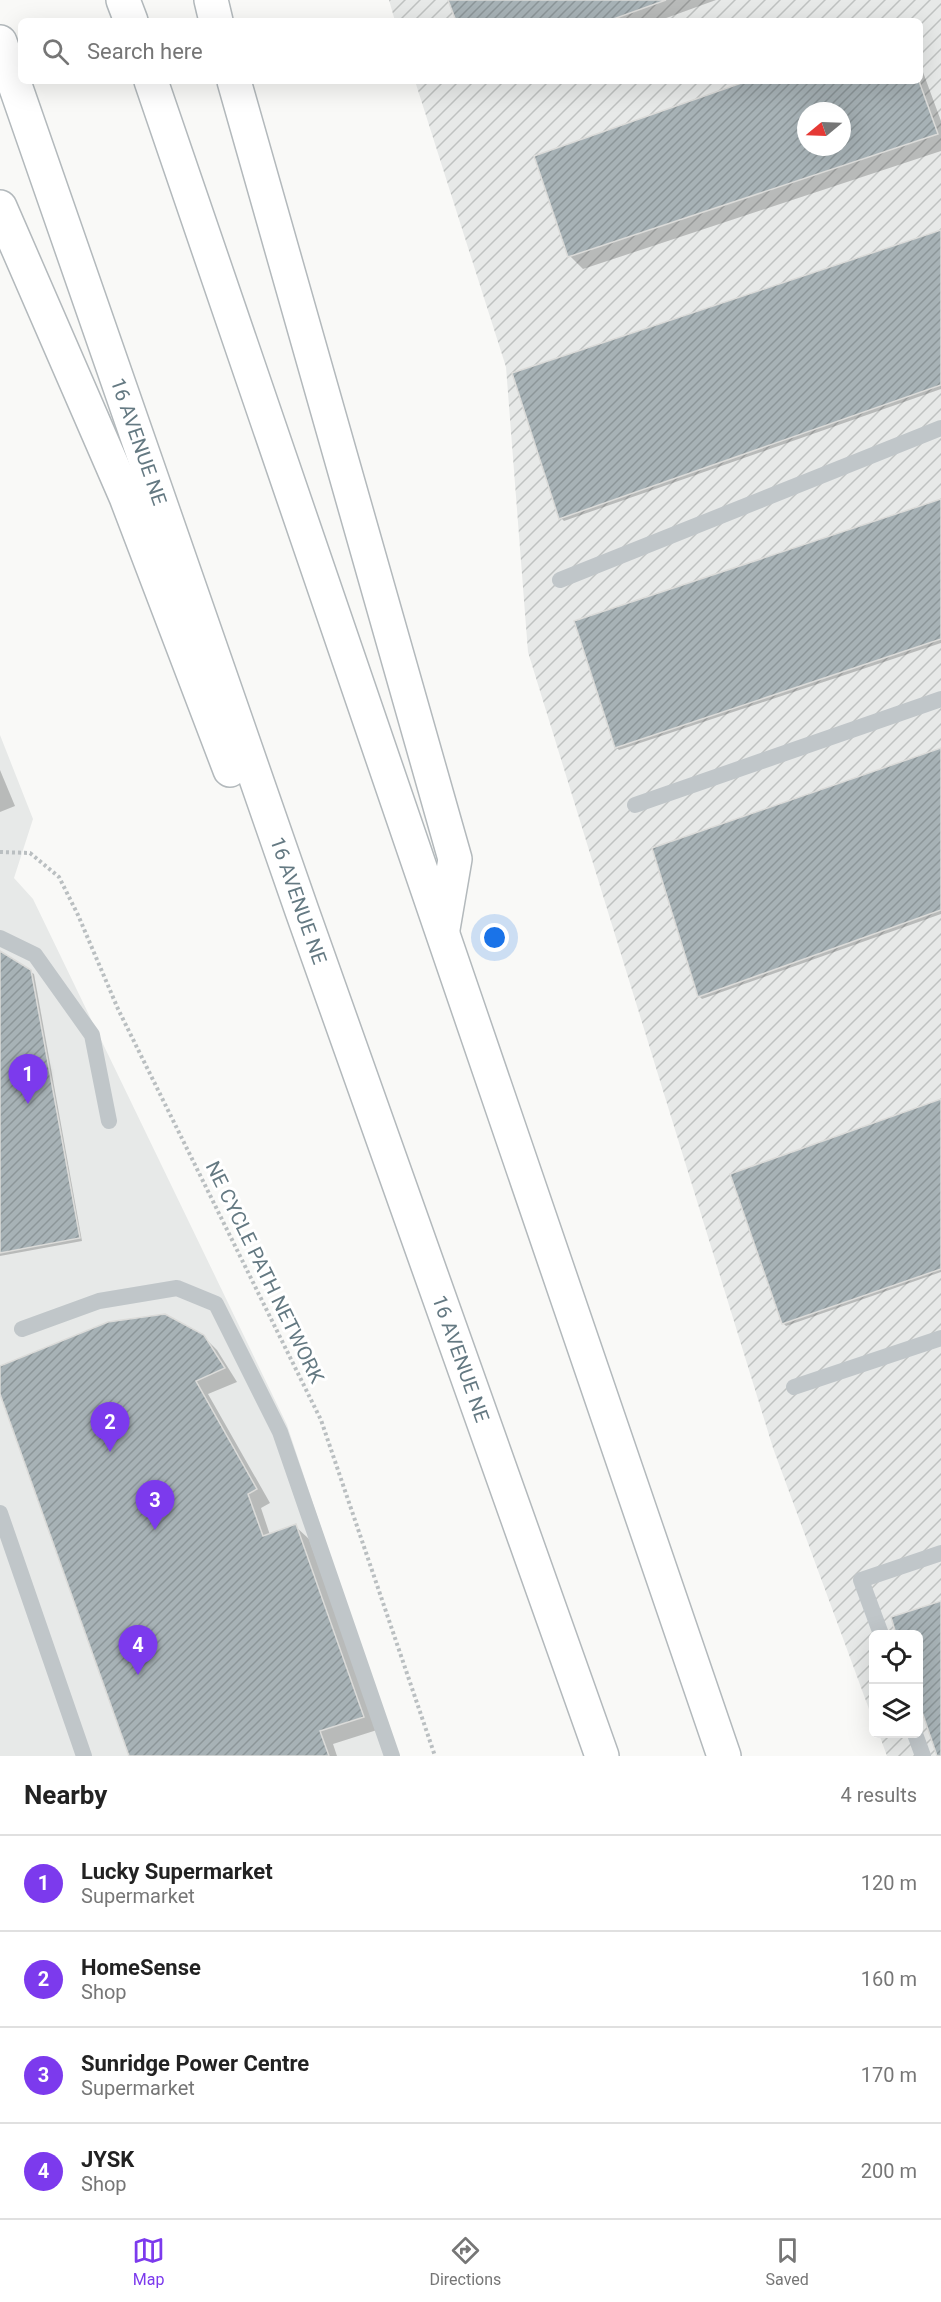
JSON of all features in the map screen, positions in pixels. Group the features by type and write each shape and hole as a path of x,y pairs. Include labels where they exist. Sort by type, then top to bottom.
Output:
{"highway":[{"path":"123,0 130,18"},
{"path":"211,0 215,18"},
{"name":"16 AVENUE NE","path":"0,42 302,911 602,1756"},
{"path":"152,84 724,1756"},
{"path":"235,84 456,859 442,934"},
{"path":"0,207 126,497 269,873 302,911"}],"lane":[{"path":"560,580 941,428"},
{"path":"634,805 941,699"},
{"path":"0,938 35,955 92,1035 109,1121"},
{"path":"22,1329 99,1301 177,1288 216,1304 280,1432 392,1756"},
{"path":"794,1387 941,1338"},
{"path":"0,1513 84,1756"},
{"path":"878,1630 861,1580 941,1553"},
{"path":"916,1738 923,1756"}],"path":[{"name":"NE CYCLE PATH NETWORK","path":"0,852 30,854 59,877 78,915 118,1010 321,1420 435,1756"}],"shaded area":[{"path":"389,0 941,0 941,1756 887,1756 880,1738 923,1738 923,1630 869,1630 869,1709 773,1448 528,652 506,367 416,84 923,84 923,18 394,18"},
{"path":"0,735 33,819 14,878 33,899 287,1425 397,1756 0,1756"}],"building":[{"path":"448,0 666,0 616,18 455,18"},
{"path":"738,84 920,84 938,134 568,257 534,156"},
{"path":"941,230 941,385 559,519 512,373"},
{"path":"941,499 941,639 615,748 574,621"},
{"path":"941,748 941,910 698,997 652,848"},
{"path":"0,951 31,970 80,1238 0,1253"},
{"path":"941,1099 941,1269 782,1324 730,1174"},
{"path":"165,1314 204,1335 225,1368 196,1381 257,1489 248,1494 263,1536 296,1524 364,1717 320,1731 329,1756 129,1756 0,1394 0,1366 108,1322"},
{"path":"941,1601 941,1756 937,1756 923,1715 923,1630 895,1630 891,1617"}],"place":[{"name":"Lucky Supermarket","path":"28,1104"},
{"name":"HomeSense","path":"110,1452"},
{"name":"Sunridge Power Centre","path":"155,1530"},
{"name":"JYSK","path":"138,1675"}]}
